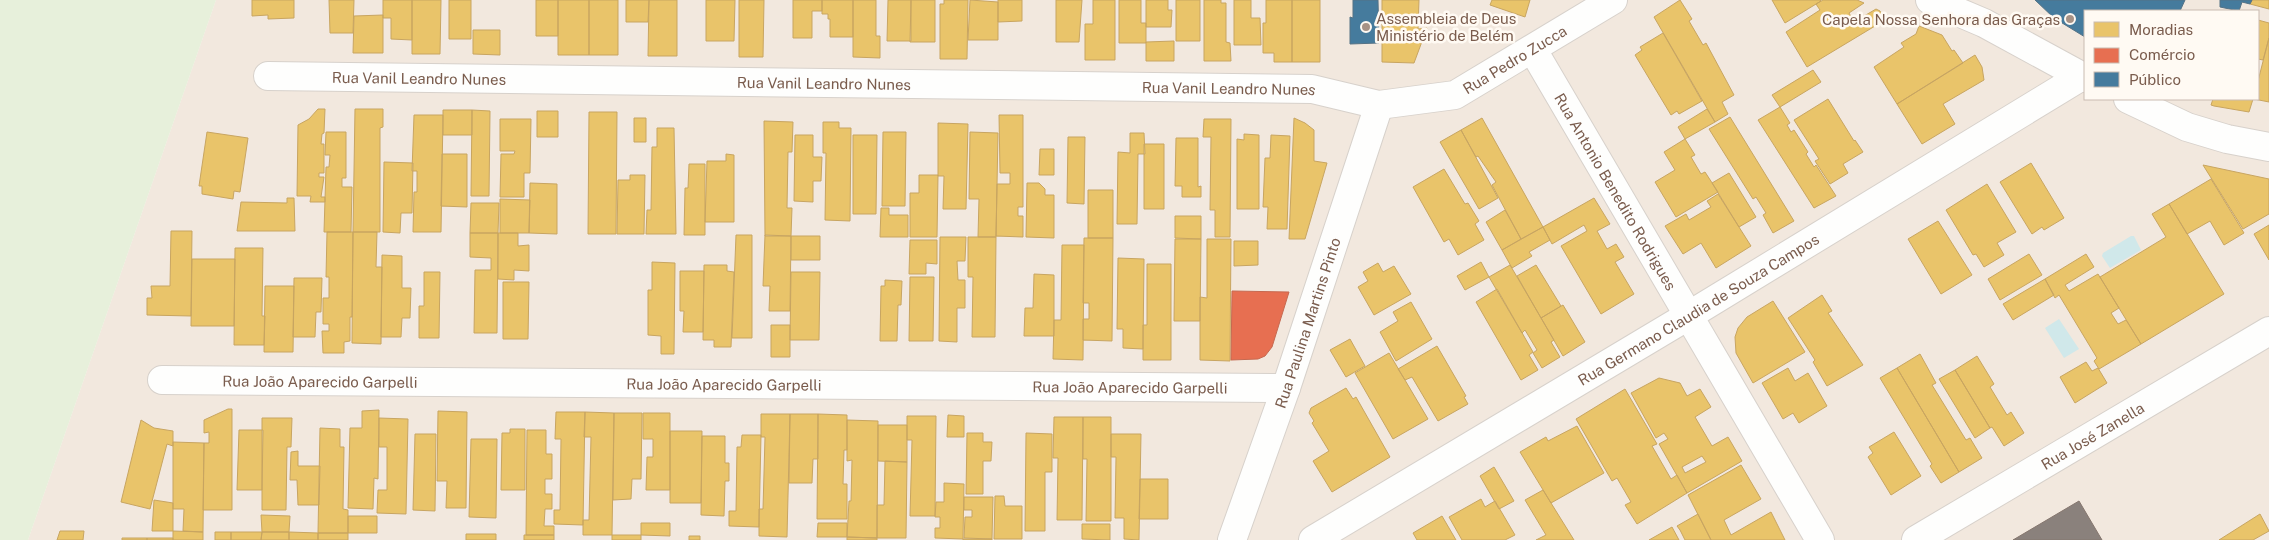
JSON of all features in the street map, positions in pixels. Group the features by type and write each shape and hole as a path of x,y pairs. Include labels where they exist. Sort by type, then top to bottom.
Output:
{"street":[{"name":"Rua Pedro Zucca","path":"1379,105 1454,95 1613,0"},
{"path":"1930,0 1966,14 2084,77"},
{"name":"Rua Antonio Benedito Rodrigues","path":"1532,50 1820,540"},
{"name":"Rua Vanil Leandro Nunes","path":"268,76 1312,88 1379,105"},
{"name":"Rua Germano Claudia de Souza Campos","path":"1313,540 2084,77"},
{"path":"2130,100 2187,127 2227,139 2269,147"},
{"name":"Rua Paulina Martins Pinto","path":"1232,540 1286,388 1379,105"},
{"name":"Rua José Zanella","path":"1916,540 2269,331"},
{"name":"Rua João Aparecido Garpelli","path":"162,380 1286,388"}],"shaded area":[{"path":"216,0 2269,0 2269,540 28,540"}],"green space":[{"path":"0,0 216,0 28,540 0,540"}],"water":[{"path":"2134,236 2141,250 2110,268 2102,256 2103,253"},
{"path":"2059,319 2079,349 2064,358 2045,328"}],"building: Moradias":[{"path":"252,0 294,0 294,18 268,19 268,15 252,16"},
{"path":"329,0 354,0 353,33 330,33"},
{"path":"383,0 412,0 412,40 391,39 391,18 383,18"},
{"path":"412,0 441,0 440,54 412,54"},
{"path":"449,0 471,0 471,39 449,39"},
{"path":"536,0 558,0 558,36 536,36"},
{"path":"558,0 589,0 589,55 558,55"},
{"path":"589,0 618,0 618,55 589,55"},
{"path":"626,0 649,0 648,22 626,22"},
{"path":"649,0 677,0 677,56 648,56"},
{"path":"706,0 735,0 734,41 706,41"},
{"path":"739,0 764,0 763,57 739,57"},
{"path":"793,0 822,0 822,11 812,11 812,38 793,38"},
{"path":"822,0 853,0 853,37 830,37 830,19 828,19 828,14 822,14"},
{"path":"853,0 876,0 876,36 880,36 880,58 853,57"},
{"path":"888,0 911,0 911,41 887,41"},
{"path":"911,0 935,0 935,42 910,42"},
{"path":"944,0 968,0 967,59 940,59 940,4 944,4"},
{"path":"970,0 998,2 998,40 968,40"},
{"path":"998,0 1022,0 1022,21 998,22"},
{"path":"1056,0 1082,0 1079,42 1056,42"},
{"path":"1093,0 1115,0 1115,60 1085,60 1085,24 1093,24"},
{"path":"1119,0 1141,0 1141,23 1146,23 1146,43 1119,43"},
{"path":"1146,0 1168,0 1168,10 1172,10 1171,27 1146,27"},
{"path":"1176,0 1200,0 1200,41 1176,41"},
{"path":"1204,0 1221,0 1221,3 1226,3 1226,42 1230,43 1231,61 1204,61"},
{"path":"1234,0 1251,0 1251,18 1260,18 1261,45 1234,45"},
{"path":"1266,0 1292,0 1292,62 1274,62 1274,53 1263,53 1263,23 1266,23"},
{"path":"1292,0 1320,0 1320,62 1292,62"},
{"path":"1382,0 1419,0 1418,29 1427,28 1414,63 1382,62"},
{"path":"1492,0 1530,0 1525,17 1490,5"},
{"path":"1680,0 1692,19 1689,21 1703,45 1706,43 1734,95 1722,102 1728,114 1715,122 1654,17"},
{"path":"1772,0 1820,0 1821,1 1785,23"},
{"path":"1823,0 1857,0 1864,3 1849,13 1854,22 1876,9 1880,11 1885,20 1807,67 1786,32 1820,10 1816,4"},
{"path":"2252,0 2269,0 2269,9 2250,4"},
{"path":"383,15 383,53 353,53 354,16"},
{"path":"2259,20 2269,23 2269,38 2263,60 2259,59"},
{"path":"1919,26 1942,35 1952,51 1954,50 1963,63 1897,104 1874,67 1904,47 1901,43 1916,34"},
{"path":"473,30 500,30 500,55 473,54"},
{"path":"1663,33 1702,101 1679,114 1677,111 1671,115 1635,55 1642,50 1640,47"},
{"path":"2269,38 2269,102 2259,100 2259,77"},
{"path":"1174,41 1174,61 1146,61 1146,42"},
{"path":"1975,55 1982,67 1984,80 1943,104 1955,124 1922,144 1897,104"},
{"path":"1813,70 1821,82 1780,107 1772,95"},
{"path":"1828,99 1863,152 1843,164 1848,173 1830,184 1815,161 1819,159 1794,120"},
{"path":"2213,100 2253,100 2249,112 2211,105"},
{"path":"1780,107 1790,123 1787,125 1791,132 1794,130 1808,152 1806,154 1814,167 1816,165 1836,196 1814,208 1758,120"},
{"path":"318,109 325,109 324,133 322,134 321,144 324,144 324,173 319,173 319,177 324,177 321,197 325,197 325,202 310,202 311,196 297,196 298,125 309,119"},
{"path":"355,109 383,109 383,127 380,128 380,232 353,232"},
{"path":"1707,109 1715,122 1685,139 1678,127"},
{"path":"443,110 472,110 472,135 443,135"},
{"path":"472,110 490,111 489,196 471,196"},
{"path":"537,111 558,111 558,137 537,137"},
{"path":"589,112 617,112 616,234 588,234"},
{"path":"414,115 443,115 441,232 413,232 414,192 417,192 417,171 412,171"},
{"path":"999,115 1023,115 1023,207 1018,207 1018,216 1023,216 1023,237 996,236 997,184 1010,184 1010,173 1000,173"},
{"path":"1730,117 1794,221 1773,233 1763,215 1766,213 1756,197 1753,199 1709,129"},
{"path":"634,118 646,118 646,142 634,142"},
{"path":"1294,118 1314,130 1314,161 1327,163 1305,239 1289,239"},
{"path":"1482,118 1543,227 1521,239 1492,185 1496,182 1478,156 1476,157 1461,130"},
{"path":"500,119 531,119 530,173 524,173 524,197 500,197 501,154 514,154 515,151 500,151"},
{"path":"1204,119 1231,119 1230,237 1215,237 1215,210 1210,210 1211,137 1203,137"},
{"path":"764,121 793,122 792,152 788,152 787,208 792,208 791,236 765,236"},
{"path":"823,122 839,122 839,128 851,128 850,221 825,220 826,153 823,153"},
{"path":"938,123 968,124 966,209 943,209 944,176 938,176"},
{"path":"657,128 674,128 676,234 646,234 647,210 651,210 652,147 657,147"},
{"path":"1461,130 1498,198 1479,209 1440,142"},
{"path":"207,132 248,138 240,192 234,191 233,199 202,194 202,186 199,186"},
{"path":"326,132 346,132 346,178 342,178 342,187 352,187 351,232 324,232 326,167 329,167 330,155 325,155"},
{"path":"883,132 906,132 905,206 882,206"},
{"path":"970,132 998,133 996,237 978,237 979,199 969,199"},
{"path":"1130,133 1144,133 1145,154 1138,154 1137,224 1117,224 1118,152 1130,153"},
{"path":"1244,134 1259,135 1259,209 1237,209 1237,139 1244,140"},
{"path":"795,135 813,135 813,157 822,157 821,181 813,181 813,202 794,201"},
{"path":"853,135 877,135 876,214 853,214"},
{"path":"1271,135 1290,136 1287,229 1267,229 1268,207 1263,207 1265,158 1270,158"},
{"path":"1068,137 1085,137 1084,204 1067,203"},
{"path":"1176,138 1198,138 1198,187 1201,186 1201,197 1182,197 1182,186 1175,186"},
{"path":"1685,139 1695,155 1691,157 1701,174 1705,172 1718,192 1676,217 1655,182 1675,170 1664,152"},
{"path":"1144,144 1164,144 1164,209 1144,209"},
{"path":"1040,149 1054,149 1054,175 1039,175"},
{"path":"442,154 467,154 467,207 441,206"},
{"path":"726,154 734,155 734,222 705,222 707,161 726,161"},
{"path":"384,162 413,163 412,213 401,213 400,233 383,232"},
{"path":"2031,163 2064,218 2044,230 2042,227 2032,234 2000,182"},
{"path":"689,164 705,164 705,235 684,235 685,188 688,188"},
{"path":"2203,165 2269,179 2269,214 2243,229"},
{"path":"1444,169 1465,204 1468,203 1479,221 1475,224 1484,240 1458,255 1449,239 1444,242 1413,187"},
{"path":"1729,173 1756,217 1739,227 1712,183"},
{"path":"630,175 645,175 644,234 617,234 618,180 630,180"},
{"path":"919,175 938,175 937,237 910,237 910,193 919,193"},
{"path":"2211,179 2244,233 2224,245 2210,221 2187,234 2169,204"},
{"path":"530,183 557,184 557,234 529,233"},
{"path":"1027,183 1039,183 1045,189 1045,195 1054,195 1054,238 1026,237"},
{"path":"1987,184 2016,232 1997,243 2004,255 1984,267 1976,254 1973,255 1946,210"},
{"path":"1088,190 1113,190 1113,238 1088,238"},
{"path":"1718,194 1751,246 1716,268 1701,243 1683,254 1665,226 1686,214 1689,220 1711,207 1707,201"},
{"path":"287,198 294,198 295,231 237,231 241,202 287,203"},
{"path":"1594,198 1610,224 1597,231 1607,249 1616,244 1624,257 1615,262 1634,294 1601,314 1561,246 1587,231 1584,225 1552,244 1543,227"},
{"path":"500,199 530,200 529,233 500,233"},
{"path":"471,203 499,203 498,233 470,233"},
{"path":"2169,204 2224,294 2141,344 2100,277 2166,237 2152,214"},
{"path":"881,208 889,208 889,215 908,215 908,237 880,237"},
{"path":"1505,210 1521,239 1502,250 1486,222"},
{"path":"1175,216 1201,216 1201,239 1175,238"},
{"path":"1938,221 1972,275 1941,294 1908,239"},
{"path":"2269,225 2269,260 2254,234"},
{"path":"1543,227 1550,240 1529,252 1532,256 1512,268 1502,250"},
{"path":"171,231 192,231 191,316 147,315 147,298 152,298 151,286 170,286"},
{"path":"327,232 353,232 352,317 350,317 350,341 344,342 344,353 323,353 322,331 329,331 329,324 323,324 323,298 329,298 329,277 326,277"},
{"path":"353,232 377,232 376,267 382,267 381,344 352,343"},
{"path":"470,233 498,233 497,333 474,333 475,270 491,270 491,258 470,257"},
{"path":"498,233 518,233 518,246 529,245 529,271 514,270 514,280 498,279"},
{"path":"736,235 752,235 752,338 732,338"},
{"path":"765,235 791,236 790,311 769,311 770,286 763,286"},
{"path":"791,236 820,236 820,260 791,260"},
{"path":"940,237 966,237 965,261 957,261 958,280 965,280 965,308 957,308 957,342 939,341"},
{"path":"968,237 996,237 995,337 972,337 973,277 968,277"},
{"path":"1084,238 1113,238 1112,341 1083,340 1083,319 1089,319 1089,303 1083,303"},
{"path":"1175,239 1201,239 1200,321 1174,321"},
{"path":"1207,239 1231,239 1230,361 1200,360 1200,297 1207,298"},
{"path":"910,240 937,240 937,264 926,263 926,274 909,274"},
{"path":"1234,241 1258,241 1258,265 1234,266"},
{"path":"1062,245 1084,245 1083,360 1053,359 1054,320 1061,320"},
{"path":"235,248 263,248 262,316 265,316 264,345 234,345"},
{"path":"2029,254 2042,275 2000,300 1988,279"},
{"path":"2086,254 2094,267 2065,285 2069,291 2098,274 2119,308 2111,313 2118,324 2126,320 2141,344 2099,369 2094,361 2097,358 2059,295 2055,298 2045,279"},
{"path":"382,255 402,256 402,288 411,288 410,318 402,318 401,337 381,337"},
{"path":"1118,258 1144,259 1143,349 1123,348 1123,329 1117,329"},
{"path":"192,259 235,259 234,326 191,326"},
{"path":"652,262 675,263 674,354 661,354 661,336 648,335 648,290 652,290"},
{"path":"1481,262 1489,277 1465,290 1457,276"},
{"path":"1378,263 1383,272 1394,266 1411,294 1374,315 1358,287 1368,281 1363,272"},
{"path":"1147,264 1171,264 1171,360 1143,360 1143,325 1147,325"},
{"path":"704,265 727,265 727,271 734,272 731,347 714,347 714,340 703,340"},
{"path":"1510,265 1554,340 1551,342 1560,357 1542,368 1533,353 1537,350 1525,330 1522,333 1489,277"},
{"path":"1536,265 1561,306 1541,318 1517,276"},
{"path":"680,271 704,271 703,332 683,332 684,311 680,311"},
{"path":"424,272 440,272 439,338 419,338 419,306 424,306"},
{"path":"791,272 820,272 819,340 790,340"},
{"path":"1034,274 1054,275 1054,336 1024,336 1025,308 1033,308"},
{"path":"910,277 934,277 933,341 909,341"},
{"path":"294,278 322,278 321,312 316,312 315,337 293,337"},
{"path":"2045,279 2054,295 2013,320 2003,304"},
{"path":"885,280 902,281 901,305 898,305 897,341 880,341 881,286 885,286"},
{"path":"503,282 529,282 528,339 503,339"},
{"path":"265,286 294,286 293,352 264,352"},
{"path":"1497,289 1533,352 1529,355 1538,370 1521,380 1476,302"},
{"path":"1822,295 1832,311 1828,313 1863,365 1827,386 1813,362 1815,360 1788,318"},
{"path":"1773,301 1805,352 1753,383 1736,353 1735,337 1738,328 1747,317"},
{"path":"1411,302 1432,339 1396,361 1380,332 1398,321 1393,312"},
{"path":"1563,305 1585,342 1563,356 1541,318"},
{"path":"771,325 790,325 790,357 771,357"},
{"path":"1350,339 1365,366 1346,377 1330,350"},
{"path":"1437,346 1466,396 1464,397 1468,404 1438,421 1412,377 1405,380 1398,369"},
{"path":"1389,353 1428,419 1393,439 1355,373"},
{"path":"1920,354 1936,383 1932,385 1966,440 1970,438 1982,458 1959,472 1897,368"},
{"path":"1977,356 1994,384 1990,387 2007,415 2011,412 2024,433 2004,446 1992,427 1990,428 1955,370"},
{"path":"2086,362 2092,371 2098,368 2107,383 2075,403 2060,377"},
{"path":"1788,368 1795,381 1808,373 1827,406 1799,423 1793,413 1783,419 1762,383"},
{"path":"1897,368 1959,472 1941,483 1930,466 1932,464 1880,378"},
{"path":"1955,370 1990,428 1975,438 1939,379"},
{"path":"1659,378 1680,383 1687,396 1700,389 1711,407 1695,417 1712,446 1728,437 1742,461 1687,493 1659,444 1668,439 1664,433 1656,438 1631,393","holes":["1702,456 1706,462 1685,473 1682,467"]},
{"path":"1346,388 1353,399 1356,397 1390,457 1332,492 1313,461 1329,451 1312,423 1314,421 1309,413 1311,408"},
{"path":"1625,389 1657,444 1652,446 1671,479 1677,475 1687,493 1637,524 1625,505 1631,502 1617,478 1612,481 1576,419"},
{"path":"232,409 232,510 203,510 204,443 209,443 209,432 204,433 204,420"},
{"path":"379,410 378,479 374,478 373,509 348,508 350,428 362,428 362,411"},
{"path":"438,411 467,412 466,508 446,508 447,481 437,481"},
{"path":"556,412 585,412 583,525 554,524 554,510 560,510 561,439 555,439"},
{"path":"585,412 614,413 612,535 583,535 583,520 589,520 591,437 584,437"},
{"path":"614,413 642,413 641,479 632,479 631,499 613,500"},
{"path":"643,413 670,413 670,490 646,490 647,457 653,457 653,439 643,439"},
{"path":"761,414 790,414 787,537 759,536 759,509 763,509 765,437 761,437"},
{"path":"790,414 818,414 818,459 813,459 812,483 789,483"},
{"path":"818,414 847,415 847,450 844,450 843,484 847,484 847,519 817,519"},
{"path":"948,415 964,416 964,437 947,437"},
{"path":"907,416 936,416 935,516 910,516 912,440 907,440"},
{"path":"1054,417 1083,417 1082,520 1057,520 1058,458 1053,458"},
{"path":"1083,417 1111,417 1111,521 1086,521 1087,459 1083,459"},
{"path":"262,418 292,418 291,447 287,447 286,510 262,510"},
{"path":"379,418 408,419 406,514 377,513 378,490 387,490 387,447 379,447"},
{"path":"141,420 154,428 173,431 173,446 167,444 150,509 121,502"},
{"path":"847,420 878,421 877,538 847,537 849,501 851,501 852,460 847,461"},
{"path":"878,425 907,425 907,462 878,461"},
{"path":"1577,426 1604,473 1551,503 1520,452 1546,437 1548,441"},
{"path":"320,428 340,429 340,447 344,447 343,509 348,510 348,533 318,533"},
{"path":"510,429 525,429 525,490 501,490 502,433 510,433"},
{"path":"239,430 263,430 262,490 237,490"},
{"path":"527,430 546,430 546,454 552,454 552,479 545,479 545,494 552,494 552,509 545,509 544,526 554,526 554,535 526,535"},
{"path":"670,431 702,431 701,503 670,503"},
{"path":"1894,432 1921,476 1891,495 1868,457 1873,453 1869,447"},
{"path":"967,433 983,433 983,442 992,442 991,461 983,461 983,494 966,494"},
{"path":"1026,433 1052,434 1052,472 1045,472 1045,531 1025,531"},
{"path":"415,434 436,434 435,511 413,510"},
{"path":"1111,434 1141,434 1139,540 1124,539 1124,518 1115,518 1116,457 1111,457"},
{"path":"742,435 761,435 759,527 729,526 729,511 736,511 737,447 741,447"},
{"path":"702,436 725,436 725,463 729,463 729,481 725,481 724,516 701,515"},
{"path":"471,439 497,439 496,518 469,517"},
{"path":"173,442 204,443 203,532 183,531 184,509 173,509"},
{"path":"298,451 298,466 320,466 319,505 298,505 297,480 290,480 291,452"},
{"path":"885,461 907,462 906,538 877,538 877,505 884,505"},
{"path":"1741,465 1761,499 1724,520 1731,535 1771,512 1785,540 1711,540 1688,495"},
{"path":"1494,467 1514,501 1499,509 1480,476"},
{"path":"1140,479 1168,479 1168,519 1139,519"},
{"path":"944,483 964,484 963,539 935,538 935,528 940,528 940,517 935,517 936,502 944,502"},
{"path":"1543,490 1574,540 1536,540 1546,535 1525,500"},
{"path":"995,496 1004,496 1005,506 1022,506 1022,539 994,539"},
{"path":"964,497 993,497 992,539 964,538 965,517 972,517 972,510 964,510"},
{"path":"1481,499 1485,507 1495,501 1515,535 1505,540 1462,540 1449,517"},
{"path":"154,500 173,503 173,531 152,531"},
{"path":"1698,514 1711,540 1685,540 1677,526"},
{"path":"2260,514 2269,531 2253,540 2219,540"},
{"path":"261,515 290,516 289,532 262,532"},
{"path":"348,516 377,516 377,533 348,533"},
{"path":"1442,516 1456,540 1417,540 1413,533"},
{"path":"641,523 670,523 670,536 641,535"},
{"path":"818,523 847,523 847,537 817,537"},
{"path":"1082,524 1110,524 1110,540 1082,539"},
{"path":"1672,527 1679,540 1649,540"},
{"path":"60,531 84,531 83,540 57,540"},
{"path":"173,531 203,532 203,540 173,540"},
{"path":"215,532 231,532 231,540 215,540"},
{"path":"231,532 262,532 261,540 231,540"},
{"path":"262,532 289,532 289,540 261,540"},
{"path":"289,532 318,533 318,540 289,540"},
{"path":"318,533 348,533 348,540 318,540"},
{"path":"466,534 496,534 496,540 466,540"},
{"path":"524,535 554,535 554,540 524,540"},
{"path":"612,535 641,535 641,540 612,540"},
{"path":"689,536 700,536 700,540 689,540"},
{"path":"847,537 877,538 877,540 847,540"},
{"path":"122,538 147,538 147,540 122,540"},
{"path":"147,538 173,538 173,540 147,540"},
{"path":"992,539 992,540 963,540"}],"building: Comércio":[{"path":"1232,291 1289,292 1272,347 1265,356 1258,359 1231,360"}],"building: Público":[{"path":"1353,0 1378,0 1379,43 1350,44 1350,17 1353,18"},
{"name":"Capela Nossa Senhora das Graças","path":"2035,0 2185,0 2180,10 2084,10 2084,36 2054,18"},
{"path":"2220,0 2252,0 2250,4 2242,2 2239,10 2220,7"}],"building: Indústria":[{"path":"2079,501 2102,540 2013,540"}],"place":[{"name":"Capela Nossa Senhora das Graças","path":"2070,19"},
{"name":"Assembleia de Deus Ministério de Belém","path":"1366,27"}]}
